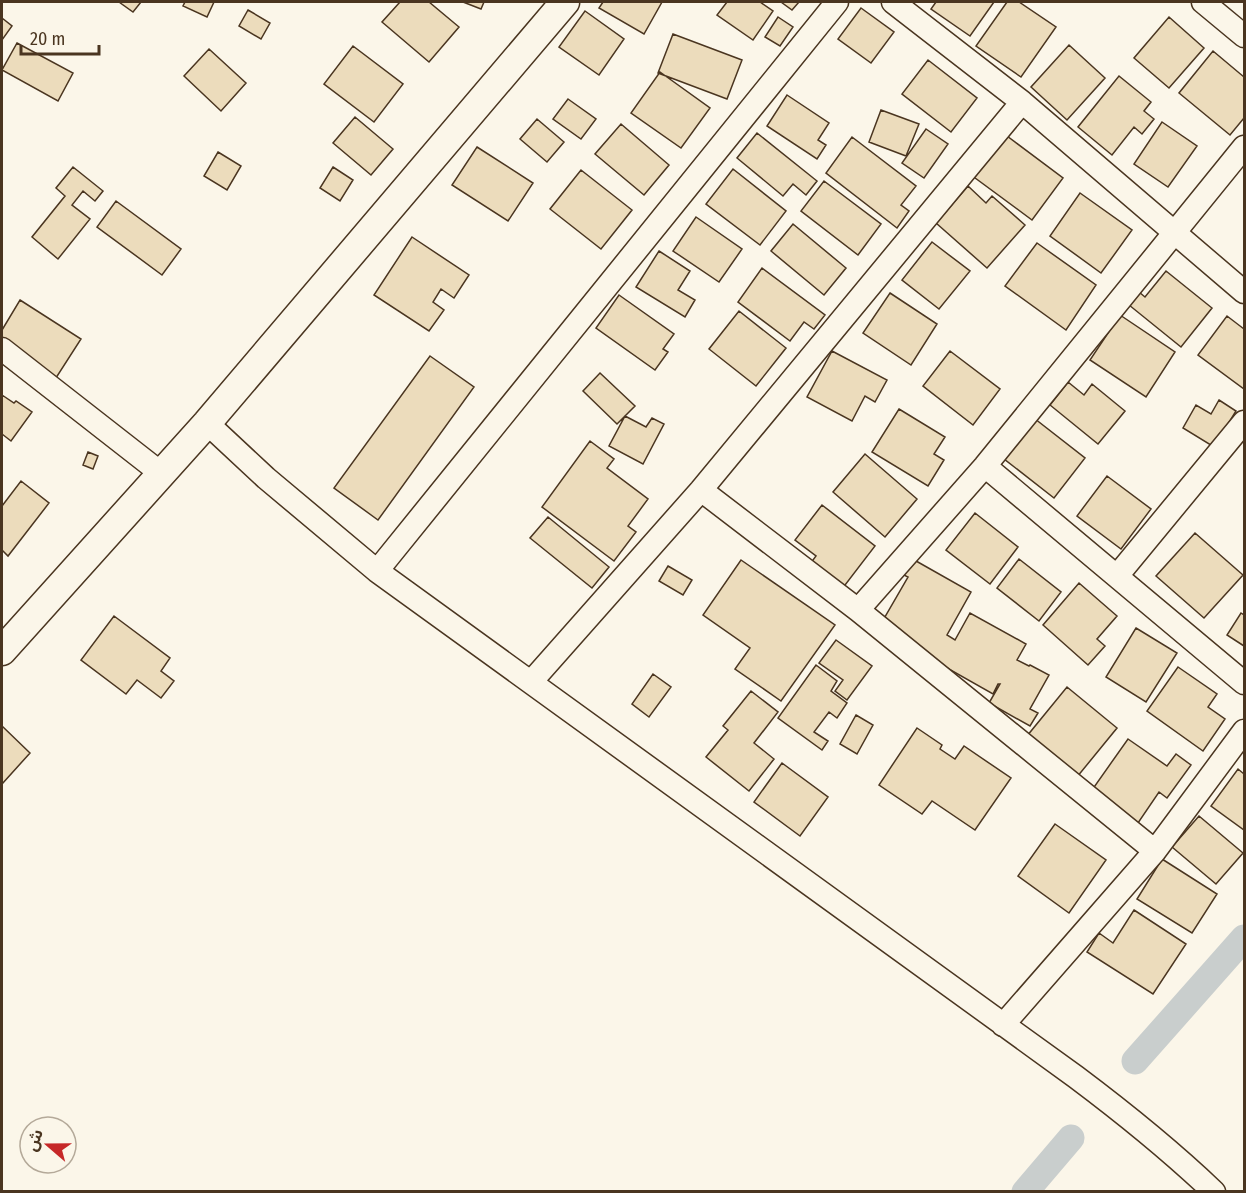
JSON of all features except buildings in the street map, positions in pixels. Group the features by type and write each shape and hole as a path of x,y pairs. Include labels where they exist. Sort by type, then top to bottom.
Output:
{"street":[{"path":"2,651 207,423 565,2"},
{"path":"377,571 837,2"},
{"path":"893,2 1022,102 1245,292"},
{"path":"1203,2 1245,36"},
{"path":"531,682 700,490 1022,102"},
{"path":"858,610 985,466 1245,147"},
{"path":"2,349 162,474"},
{"path":"1117,576 1245,422"},
{"path":"207,423 266,478 377,571 1076,1077 1131,1119 1214,1191"},
{"path":"985,466 1245,683"},
{"path":"700,490 858,610 1155,850"},
{"path":"1003,1025 1155,850 1245,731"}],"waterway":[{"path":"1135,1061 1244,938"},
{"path":"1025,1192 1071,1138"}]}
